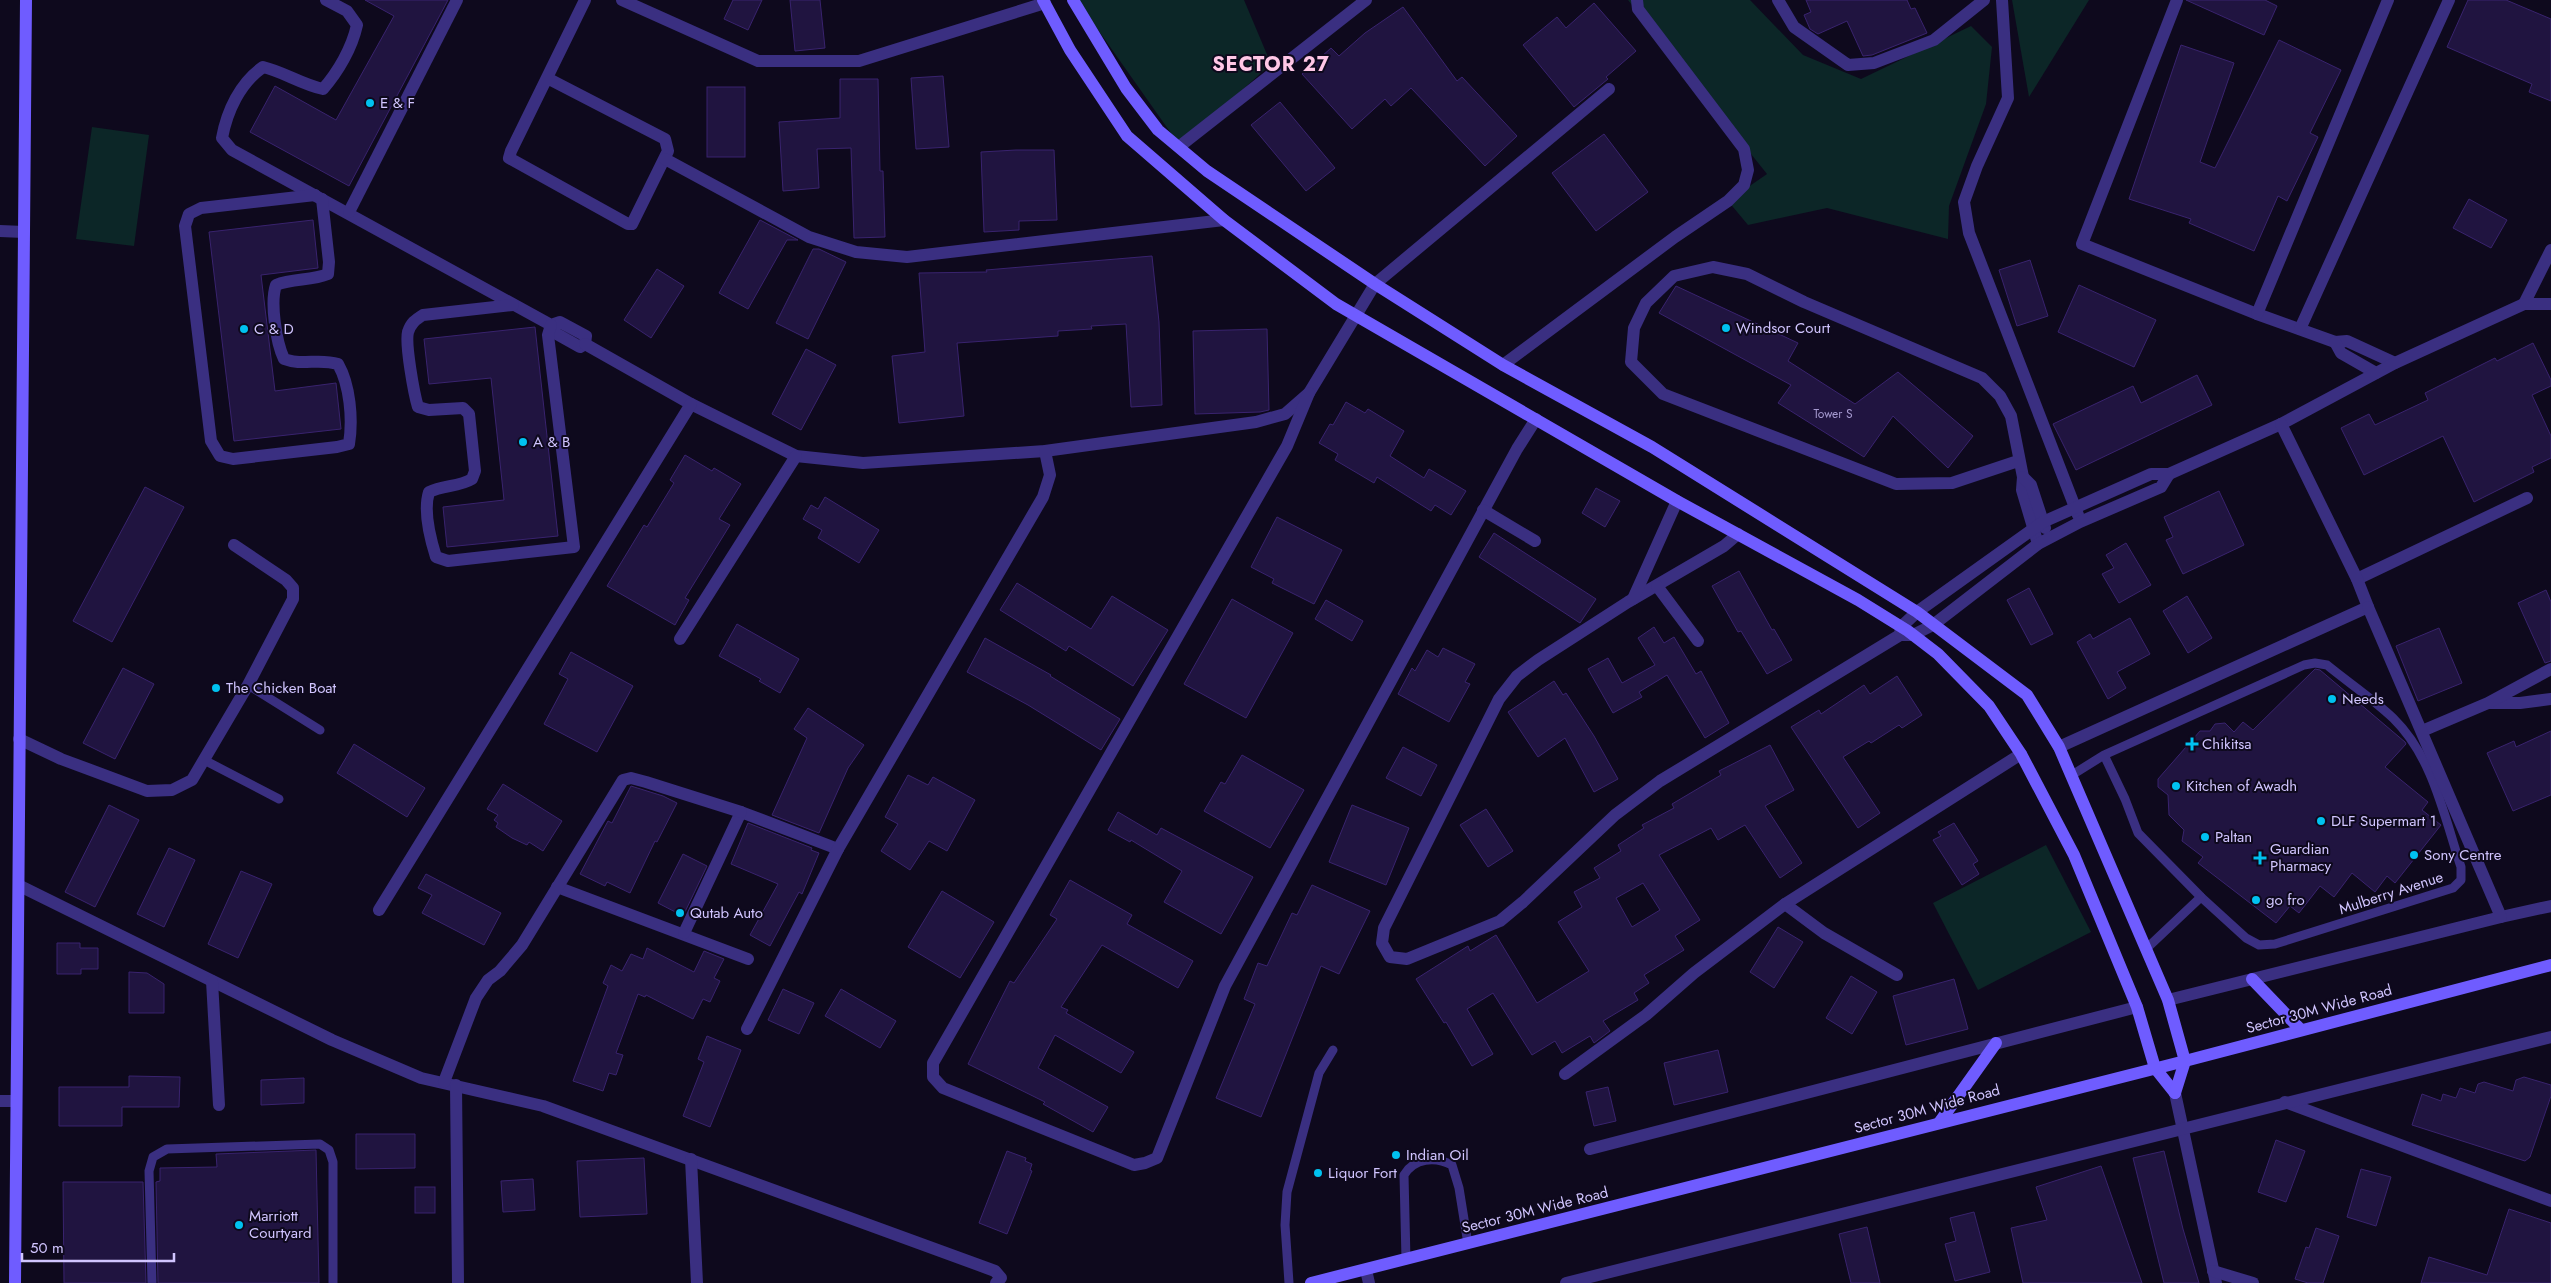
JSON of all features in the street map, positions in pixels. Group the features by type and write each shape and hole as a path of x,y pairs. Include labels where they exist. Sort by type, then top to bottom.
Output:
{"street":[{"path":"15,1283 15,1101 20,886 19,739 26,0"},
{"path":"326,0 347,11 357,25 354,38 333,77 323,89 305,85 278,70 263,67 248,77 225,119 222,138 232,150 349,212 513,305 551,324 560,322 586,336 585,344 691,404 796,456 863,463 1044,451 1256,422 1285,414 1309,393"},
{"path":"349,212 457,0"},
{"path":"547,78 665,139 668,151 634,222 628,224 509,158 511,151 585,0"},
{"path":"622,0 758,61 859,61 1044,2 1070,50 1127,136 1224,220 1336,304 1676,501 1858,600 1900,631 1913,635 1938,654 1990,706 2021,754 2074,855 2136,1007 2155,1068 2175,1093 2214,1277 2253,1283"},
{"path":"1073,0 1126,88 1158,130 1180,146 1207,171 1375,284 1503,365 1652,448 1917,612 2027,695 2059,747 2072,775 2168,1000 2185,1061 2175,1093"},
{"path":"1180,146 1366,0"},
{"path":"1503,365 1675,237 1728,201 1744,185 1748,170 1744,149 1638,8 1637,0"},
{"path":"1778,0 1794,27 1848,65 1874,63 1934,40 1984,0"},
{"path":"2002,0 2008,98 1977,166 1964,202 1969,233 2080,522"},
{"path":"2177,0 2082,244 2257,314 2335,342 2347,341 2395,363"},
{"path":"2257,314 2388,0"},
{"path":"2300,329 2449,0"},
{"path":"1536,419 1517,448 1225,986 1157,1158 1146,1163 1134,1165 943,1088 934,1077 933,1063 1287,446 1309,393 1375,284 1609,89"},
{"path":"665,159 809,237 856,252 907,258 1224,220"},
{"path":"318,197 329,262 328,274 319,278 284,282 276,285 273,294 280,350 284,359 295,363 324,360 338,364 345,376 351,430 349,444 338,448 233,459 220,456 211,441 185,226 189,214 201,208 318,197"},
{"path":"0,232 24,232"},
{"path":"2524,304 2551,250"},
{"path":"2018,461 1952,483 1896,484 1664,394 1631,362 1634,328 1646,303 1674,276 1713,267 1747,274 1804,302 1982,378 2000,396 2011,416 2018,461 2023,477 2022,490 2037,525 2038,544"},
{"path":"1738,534 1724,546 1633,599 1538,660 1517,676 1499,699 1384,928 1382,943 1390,956 1407,959 1500,921 1523,902 1615,815 1660,781 1900,631 1917,612 2037,525 2151,474 2169,474 2281,424 2395,363 2524,304 2551,304"},
{"path":"513,305 423,315 413,321 407,334 414,395 418,407 429,410 463,408 469,414 475,471 472,480 463,484 438,487 429,492 426,500 431,542 436,557 448,561 574,547 548,335 551,324"},
{"path":"2335,342 2341,353 2376,373"},
{"path":"378,910 691,404"},
{"path":"2281,424 2357,579 2501,917"},
{"path":"747,1029 838,849 1043,497 1050,476 1044,451"},
{"path":"680,639 796,456"},
{"path":"1913,635 1933,625 2038,544 2080,522 2161,487 2169,474"},
{"path":"2357,579 2526,498"},
{"path":"1633,599 1676,501"},
{"path":"1483,510 1535,542"},
{"path":"2037,525 2050,538"},
{"path":"19,739 62,759 147,791 172,790 192,780 248,685 293,599 293,588 286,580 234,545"},
{"path":"1657,586 1698,641"},
{"path":"2059,747 2368,606"},
{"path":"2422,731 2488,702 2551,669"},
{"path":"2488,702 2520,703 2551,699"},
{"path":"1565,1074 1646,1015 1694,973 1785,904 2021,754"},
{"path":"458,1283 450,1083 476,998 488,980 500,971 522,945 623,780 631,778 646,782 742,812 838,849"},
{"path":"684,933 742,812"},
{"path":"20,886 332,1040 420,1078 450,1083 543,1106 995,1271 1001,1278 996,1283"},
{"path":"557,888 684,933 748,959"},
{"path":"1785,904 1824,933 1897,975"},
{"path":"2168,1000 2551,906"},
{"name":"Sector 30M Wide Road","path":"1311,1283 2185,1061 2551,965"},
{"path":"2252,979 2301,1030"},
{"path":"212,981 219,1105"},
{"path":"1590,1149 2136,1007"},
{"path":"1566,1283 1585,1280 2285,1102 2551,1037"},
{"path":"1939,1123 1996,1044"},
{"path":"0,1101 15,1101"},
{"path":"2285,1102 2551,1201"},
{"path":"690,1159 697,1283"},
{"path":"1366,1270 1368,1283"}],"lane":[{"name":"Mulberry Avenue","path":"2072,775 2104,755 2304,665 2316,663 2327,666 2394,719 2415,746 2429,772 2461,867 2461,880 2453,888 2275,944 2260,945 2246,938 2201,897 2138,833 2125,798 2104,755"},
{"path":"248,685 320,730"},
{"path":"204,760 278,799"},
{"path":"2146,950 2201,897"},
{"path":"1289,1283 1285,1225 1287,1192 1319,1073 1333,1050"},
{"path":"152,1283 149,1171 153,1157 167,1149 320,1144 329,1150 333,1162 334,1283"},
{"path":"1406,1260 1404,1175 1409,1166 1418,1161 1431,1159 1452,1165 1459,1188 1468,1244"}],"green space":[{"path":"1077,0 1244,0 1271,64 1180,146"},
{"path":"1628,0 1750,0 1803,55 1861,79 1971,26 1992,47 1986,104 1949,206 1948,239 1827,208 1748,225 1728,201 1767,174"},
{"path":"2012,0 2089,0 2029,97"},
{"path":"92,127 149,135 134,246 76,239"},
{"path":"2046,845 2091,932 1978,990 1933,903"}],"building":[{"name":"E & F","path":"365,0 448,0 349,186 250,132 275,86 336,120 394,16"},
{"path":"733,0 762,0 748,30 724,19"},
{"path":"790,0 820,0 825,48 795,51"},
{"path":"1806,0 1907,0 1911,9 1915,8 1927,33 1872,55 1863,56 1847,21 1818,34 1810,29 1804,15 1811,12"},
{"path":"2186,0 2265,0 2277,6 2264,35"},
{"path":"2468,0 2506,0 2551,19 2551,101 2529,92 2532,84 2447,47"},
{"path":"1594,3 1636,51 1606,77 1608,79 1574,107 1523,45 1557,17 1566,28"},
{"path":"1403,7 1457,81 1462,77 1517,136 1485,166 1411,88 1391,106 1385,99 1352,129 1302,74 1331,48 1339,56 1365,33"},
{"path":"2279,40 2341,70 2310,133 2318,137 2287,201 2278,196 2254,251 2189,223 2191,219 2129,199 2181,45 2234,63 2200,162 2215,168"},
{"path":"943,76 949,147 916,149 911,78"},
{"path":"840,79 878,79 880,171 883,171 885,237 854,238 851,148 817,149 819,188 783,191 779,122 840,118"},
{"path":"707,87 745,87 745,157 707,157"},
{"path":"1280,102 1335,168 1306,191 1251,125"},
{"path":"1604,134 1648,192 1596,231 1552,173"},
{"path":"1054,150 1057,220 1019,221 1019,230 984,232 981,152"},
{"path":"2469,199 2507,220 2491,248 2453,228"},
{"name":"C & D","path":"313,220 318,268 261,275 275,391 336,383 341,429 234,441 209,232"},
{"path":"760,220 798,240 787,240 748,309 719,293"},
{"path":"813,249 819,249 846,262 808,339 776,323"},
{"path":"1152,256 1159,322 1162,405 1131,407 1126,324 1091,326 1092,329 1058,331 1058,336 957,343 964,416 899,423 892,356 925,352 919,273 987,272 986,270"},
{"path":"2030,260 2048,316 2017,326 1999,270"},
{"path":"657,269 684,286 651,338 624,320"},
{"path":"2079,285 2156,320 2134,367 2058,332"},
{"path":"1676,286 1798,343 1788,361 1855,404 1898,372 1973,436 1948,468 1893,416 1864,457 1778,403 1791,385 1659,313"},
{"name":"A & B","path":"535,327 558,536 447,547 443,507 504,500 491,378 429,384 424,339"},
{"path":"1267,329 1269,410 1260,412 1195,414 1193,331"},
{"path":"2533,343 2551,380 2551,386 2532,395 2551,436 2551,458 2532,467 2534,472 2474,502 2443,436 2364,475 2341,428 2369,414 2375,425 2428,400 2425,393 2495,358 2497,361"},
{"path":"806,349 836,365 801,430 772,414"},
{"path":"2197,375 2212,405 2076,470 2053,424 2133,386 2141,403"},
{"path":"1346,402 1365,413 1368,409 1404,431 1390,456 1424,478 1429,469 1466,491 1451,515 1435,505 1431,511 1377,477 1374,483 1335,460 1338,454 1319,443 1330,424 1333,425"},
{"path":"685,455 712,471 714,468 741,484 719,519 730,525 685,598 689,600 675,625 607,586 644,525 647,527 674,483 670,480"},
{"path":"145,487 184,507 112,642 73,621"},
{"path":"1596,488 1620,501 1605,527 1582,513"},
{"path":"2219,491 2244,545 2183,574 2166,540 2173,537 2164,517"},
{"path":"825,497 879,530 859,563 818,538 822,530 803,519 811,505 818,509"},
{"path":"1277,517 1342,550 1314,604 1272,583 1274,579 1251,567"},
{"path":"1494,533 1596,599 1580,623 1479,557"},
{"path":"2126,543 2151,585 2119,603 2102,574 2114,568 2106,555"},
{"path":"1739,571 1772,630 1774,629 1792,660 1767,674 1741,631 1738,632 1712,586"},
{"path":"1017,583 1091,629 1112,596 1168,630 1133,686 1069,646 1066,651 1000,610"},
{"path":"2029,588 2053,634 2031,645 2007,600"},
{"path":"2546,590 2551,602 2551,661 2545,663 2518,603"},
{"path":"2187,596 2212,638 2188,653 2163,611"},
{"path":"1232,599 1293,633 1246,718 1184,684"},
{"path":"1326,600 1363,621 1352,641 1315,619"},
{"path":"2130,618 2150,654 2117,672 2126,688 2108,699 2077,642 2090,634 2093,639"},
{"path":"737,624 799,659 780,693 759,681 761,679 719,656"},
{"path":"1654,627 1664,643 1674,637 1696,674 1701,671 1729,723 1705,738 1667,675 1639,692 1642,697 1613,713 1588,669 1608,658 1622,683 1655,665 1638,638"},
{"path":"2439,628 2462,683 2418,701 2396,646"},
{"path":"985,638 1051,675 1120,719 1101,750 1028,705 967,672"},
{"path":"1443,648 1475,664 1465,682 1470,684 1449,722 1398,694 1412,668 1415,671 1427,650 1438,657"},
{"path":"571,652 633,686 597,752 544,724 568,679 559,674"},
{"path":"123,668 154,684 115,759 83,743"},
{"path":"2315,669 2320,670 2405,742 2406,744 2385,767 2428,802 2422,810 2441,825 2395,883 2387,876 2375,892 2352,873 2334,897 2320,886 2299,913 2290,906 2276,923 2198,863 2203,857 2182,841 2184,830 2169,815 2168,795 2158,787 2158,779 2200,731 2210,731 2215,724 2225,723 2234,732 2243,722 2253,730"},
{"path":"1897,676 1922,715 1902,728 1899,725 1871,743 1869,741 1843,757 1880,813 1858,828 1791,727 1819,710 1821,714 1864,685 1870,694"},
{"path":"1554,681 1563,695 1566,693 1594,736 1618,779 1594,792 1565,738 1538,757 1508,712"},
{"path":"808,708 864,745 848,768 819,833 772,815 807,738 794,729"},
{"path":"2551,731 2551,795 2513,811 2487,753 2514,741 2516,747"},
{"path":"354,744 425,788 407,817 337,773"},
{"path":"1770,745 1794,790 1765,806 1802,863 1780,878 1745,825 1718,840 1711,828 1659,855 1700,920 1675,936 1684,950 1644,975 1649,983 1634,993 1638,1000 1603,1021 1610,1031 1594,1043 1590,1036 1562,1053 1555,1041 1532,1055 1493,993 1467,1009 1493,1054 1472,1066 1446,1022 1444,1023 1416,979 1468,946 1470,951 1496,935 1537,1003 1589,971 1558,922 1582,907 1574,892 1600,878 1594,868 1621,851 1618,845 1644,828 1642,825 1674,808 1672,804 1721,775 1719,771","holes":["1643,883 1660,910 1632,927 1616,898"]},
{"path":"1403,747 1437,765 1421,796 1386,778"},
{"path":"1242,755 1304,790 1270,848 1204,811 1221,782 1225,784"},
{"path":"908,775 928,785 933,777 975,800 947,851 929,841 910,870 881,851 898,824 885,817"},
{"path":"503,784 562,821 543,851 529,842 527,845 512,838 496,827 498,823 494,820 498,815 487,809"},
{"path":"631,786 663,796 677,803 657,842 655,841 630,893 607,882 605,886 580,874 608,821 612,823"},
{"path":"109,805 139,820 95,907 65,892"},
{"path":"1352,805 1409,828 1386,885 1329,862"},
{"path":"1486,809 1513,851 1488,867 1460,825"},
{"path":"1118,812 1157,835 1161,828 1253,877 1221,934 1164,902 1182,871 1131,840 1130,842 1108,830"},
{"path":"748,823 812,848 811,850 819,853 802,894 799,892 770,946 750,935 778,884 731,864"},
{"path":"1954,823 1978,861 1973,864 1979,874 1962,885 1933,840 1941,836 1938,832"},
{"path":"169,848 195,860 164,927 137,914"},
{"path":"683,854 707,866 683,916 658,903"},
{"path":"241,871 272,884 238,958 208,944"},
{"path":"426,874 501,913 484,945 422,913 432,895 418,888"},
{"path":"1070,880 1132,915 1127,924 1193,961 1178,988 1102,945 1061,1007 1068,1010 1066,1013 1134,1052 1121,1073 1055,1035 1038,1068 1108,1107 1093,1132 1043,1104 1045,1102 968,1064 1010,981 1014,983 1057,919 1050,915"},
{"path":"1312,885 1370,911 1339,974 1321,966 1261,1117 1216,1098 1255,1004 1244,999 1258,963 1267,966 1292,913 1297,915"},
{"path":"942,891 994,922 960,978 908,947"},
{"path":"1778,927 1803,942 1774,988 1750,972"},
{"path":"57,943 80,943 80,948 98,948 98,969 81,969 81,974 57,974"},
{"path":"647,948 694,972 704,951 724,959 714,978 720,981 710,1002 703,999 693,1019 646,995 645,997 638,994 616,1053 623,1055 616,1075 609,1073 603,1091 573,1081 608,986 603,983 611,965 622,971 631,954 643,959"},
{"path":"129,972 147,973 164,984 164,1013 129,1013"},
{"path":"1851,976 1877,992 1852,1034 1826,1018"},
{"path":"1954,979 1968,1029 1906,1045 1893,996"},
{"path":"783,989 814,1003 799,1034 768,1020"},
{"path":"841,989 896,1021 880,1048 825,1016"},
{"path":"707,1036 741,1050 710,1127 683,1116 704,1062 698,1059"},
{"path":"1718,1050 1728,1092 1674,1105 1664,1063"},
{"path":"129,1076 180,1077 179,1107 122,1107 122,1126 59,1126 59,1087 129,1087"},
{"path":"2524,1077 2551,1085 2551,1096 2530,1157 2525,1161 2412,1125 2422,1094 2441,1101 2443,1094 2456,1098 2460,1088 2475,1093 2478,1084 2484,1082 2513,1091 2516,1080"},
{"path":"304,1078 304,1103 261,1105 261,1080"},
{"path":"1608,1087 1616,1121 1594,1126 1586,1092"},
{"path":"356,1134 415,1134 415,1168 356,1169"},
{"path":"2276,1140 2305,1151 2286,1202 2258,1192"},
{"name":"Marriott Courtyard","path":"316,1150 319,1283 158,1283 156,1182 160,1181 160,1168 217,1167 216,1154"},
{"path":"1007,1151 1026,1158 1025,1161 1032,1164 1030,1170 1032,1171 1007,1234 979,1223"},
{"path":"2164,1151 2183,1229 2199,1283 2164,1283 2133,1158"},
{"path":"644,1158 647,1214 580,1217 577,1161"},
{"path":"2101,1166 2142,1283 2023,1283 2011,1228 2047,1220 2036,1187"},
{"path":"2361,1169 2391,1177 2376,1226 2347,1217"},
{"path":"533,1179 535,1210 503,1212 501,1181"},
{"path":"63,1182 143,1182 146,1283 64,1283"},
{"path":"415,1187 435,1187 435,1213 415,1213"},
{"path":"2509,1209 2551,1223 2551,1283 2421,1283 2429,1257 2487,1275"},
{"path":"1974,1212 1990,1272 1955,1281 1945,1244 1956,1241 1950,1218"},
{"path":"1867,1227 1880,1283 1851,1283 1839,1234"},
{"path":"2316,1228 2339,1236 2323,1283 2308,1283 2295,1279 2306,1247 2309,1248"}],"place":[{"name":"E & F","path":"370,103"},
{"name":"Windsor Court","path":"1726,328"},
{"name":"C & D","path":"244,329"},
{"name":"A & B","path":"523,442"},
{"name":"The Chicken Boat","path":"216,688"},
{"name":"Needs","path":"2332,699"},
{"name":"Chikitsa","path":"2192,744"},
{"name":"Kitchen of Awadh","path":"2176,786"},
{"name":"DLF Supermart 1","path":"2321,821"},
{"name":"Paltan","path":"2205,837"},
{"name":"Sony Centre","path":"2414,855"},
{"name":"Guardian Pharmacy","path":"2260,858"},
{"name":"go fro","path":"2256,900"},
{"name":"Qutab Auto","path":"680,913"},
{"name":"Indian Oil","path":"1396,1155"},
{"name":"Liquor Fort","path":"1318,1173"},
{"name":"Marriott Courtyard","path":"239,1225"}],"district":[{"name":"SECTOR 27","path":"1271,64"}]}
